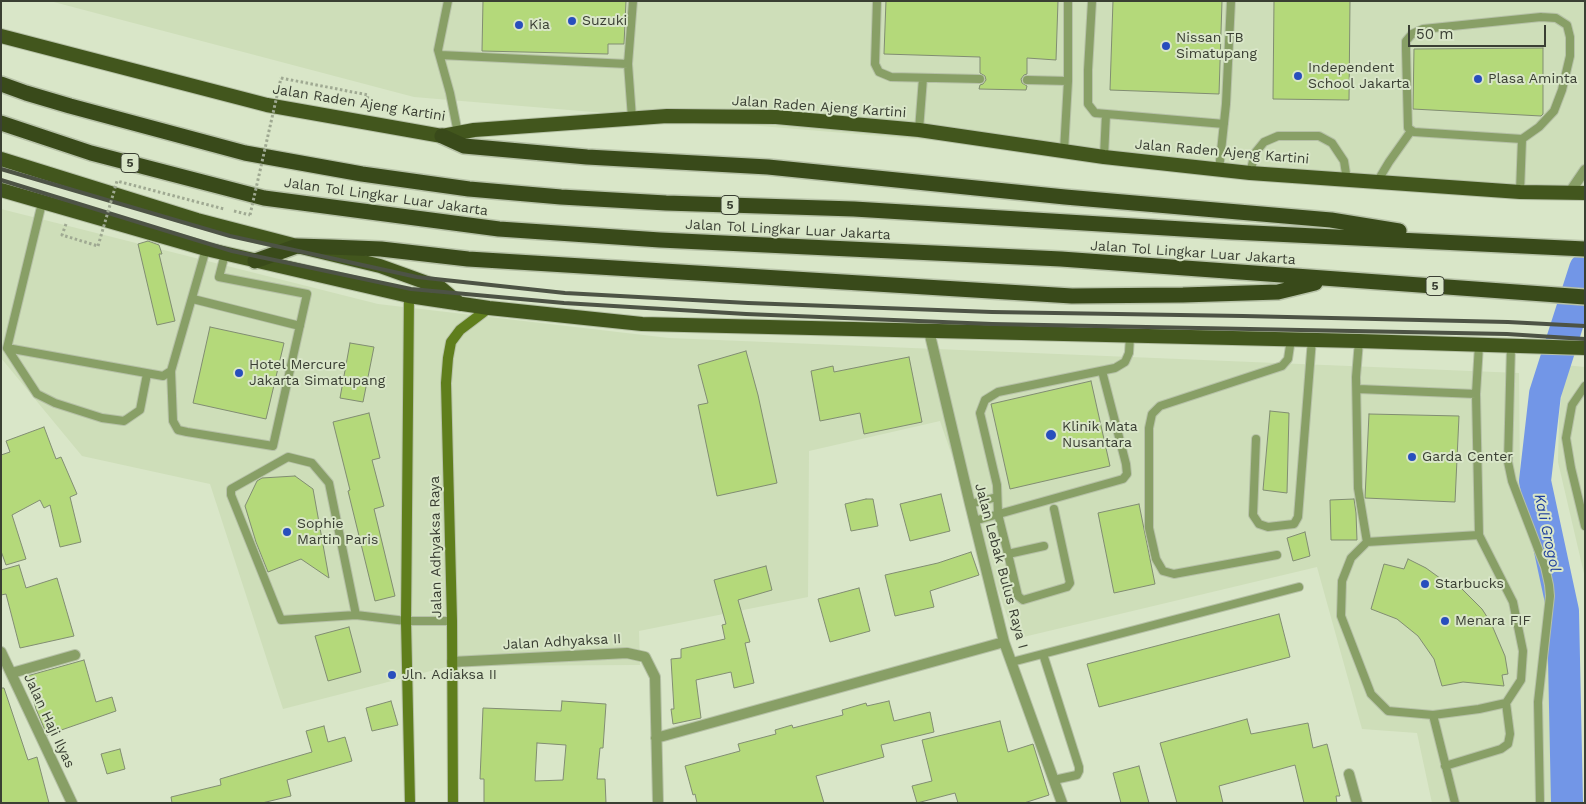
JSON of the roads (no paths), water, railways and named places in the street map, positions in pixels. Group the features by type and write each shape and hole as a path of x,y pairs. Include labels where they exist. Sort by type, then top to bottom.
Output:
{"highway":[{"name":"Jalan Raden Ajeng Kartini","path":"1,36 267,105 442,136 474,130 667,116 776,117 919,130 1104,157 1250,173 1520,192 1579,192"},
{"name":"Jalan Tol Lingkar Luar Jakarta","path":"1,84 79,108 245,153 352,172 469,188 560,197 647,202 854,210 1232,232 1585,249"},
{"name":"Jalan Tol Lingkar Luar Jakarta","path":"1,122 92,153 264,198 499,229 660,240 1061,259 1585,297"},
{"path":"442,136 464,146 587,157 768,167 1065,197 1321,219 1470,243"},
{"path":"1,159 197,220 380,266 441,288 461,304"},
{"path":"1,190 204,255 225,254 409,296 489,308 642,324 1291,339 1579,348"},
{"path":"255,261 297,246 381,249 468,259 1072,296 1278,292 1331,280"}],"main road":[{"name":"Jalan Adhyaksa Raya","path":"409,296 406,621 410,803"},
{"name":"Jalan Adhyaksa Raya","path":"453,803 452,621 446,392 448,358 452,342 460,330 489,308"}],"street":[{"path":"1579,192 1585,170"},
{"name":"Jalan Lebak Bulus Raya I","path":"929,331 1004,642 1062,803"},
{"path":"656,738 1004,642"},
{"name":"Jalan Haji Ilyas","path":"1,652 4,663 12,673 72,803"},
{"name":"Jalan Adhyaksa II","path":"452,662 627,653 645,657 655,677 658,803"},
{"path":"12,673 75,655"},
{"path":"1349,774 1357,803"}],"lane":[{"path":"448,1 439,45 458,133"},
{"path":"632,118 628,64 633,1"},
{"path":"877,1 875,64 883,75 891,77 980,79"},
{"path":"1064,151 1068,81 1068,1"},
{"path":"1092,1 1088,104 1095,113 1224,124"},
{"path":"1219,170 1224,124 1231,1"},
{"path":"1541,17 1556,18 1567,25 1570,37 1570,56 1562,90 1554,111 1539,127 1522,139 1411,131 1407,126 1406,40 1412,34 1423,29 1501,20 1541,17"},
{"path":"440,55 628,64"},
{"path":"919,130 923,78"},
{"path":"1027,80 1068,81"},
{"path":"1104,157 1106,114"},
{"path":"1377,182 1411,131"},
{"path":"1250,173 1255,153 1264,142 1278,136 1319,136 1332,143 1344,161 1347,180"},
{"path":"1520,192 1522,139"},
{"path":"42,202 7,348 37,394 55,403 102,418 124,421 140,410 147,374"},
{"path":"204,255 193,300 171,371 173,421 178,430 273,446 307,294 219,277 225,254"},
{"path":"193,300 300,326"},
{"path":"1054,509 1070,583 1067,587 1023,600 1018,596 998,514 997,485 980,413 985,400 998,392 1115,368 1125,362 1130,336"},
{"path":"1277,555 1174,574 1163,571 1156,560 1150,528 1149,428 1152,414 1160,406 1282,366 1288,359 1291,339"},
{"path":"1256,439 1254,516 1260,524 1268,527 1294,524 1298,517 1312,340"},
{"path":"1359,341 1356,377 1358,389 1358,488 1367,542"},
{"path":"1445,766 1501,749 1508,744 1510,734 1506,703 1521,680 1523,651 1513,602 1479,536 1476,394 1479,344"},
{"path":"1516,346 1508,462 1512,480 1545,567 1550,596 1538,702 1540,803"},
{"path":"7,348 147,374 163,376 171,371"},
{"path":"974,521 1123,479 1127,474 1102,371"},
{"path":"1584,388 1572,405 1566,438 1585,526"},
{"path":"1358,389 1476,394"},
{"path":"356,616 329,482 312,463 288,457 231,489 230,495 282,620 356,616 406,621 452,621"},
{"path":"970,504 997,497"},
{"path":"1479,536 1408,538 1367,542 1351,558 1342,581 1341,616 1371,694 1388,712 1433,715 1479,709 1506,703"},
{"path":"1008,554 1044,546"},
{"path":"1012,662 1299,586"},
{"path":"1043,654 1079,766 1077,775 1054,780"},
{"path":"1433,715 1455,803"}],"waterway":[{"name":"Kali Grogol","path":"1567,803 1563,611 1535,481 1545,394 1585,269"}],"railway":[{"path":"1,169 230,236 417,277 565,293 748,303 992,312 1508,322 1585,326"},
{"path":"1,180 232,251 411,289 564,303 746,314 992,324 1507,334 1585,339"}],"place":[{"name":"Suzuki","path":"572,21"},
{"name":"Kia","path":"519,25"},
{"name":"Nissan TB Simatupang","path":"1166,46"},
{"name":"Independent School Jakarta","path":"1298,76"},
{"name":"Plasa Aminta","path":"1478,79"},
{"name":"Hotel Mercure Jakarta Simatupang","path":"239,373"},
{"name":"Klinik Mata Nusantara","path":"1051,435"},
{"name":"Garda Center","path":"1412,457"},
{"name":"Sophie Martin Paris","path":"287,532"},
{"name":"Starbucks","path":"1425,584"},
{"name":"Menara FIF","path":"1445,621"},
{"name":"Jln. Adiaksa II","path":"392,675"}]}
